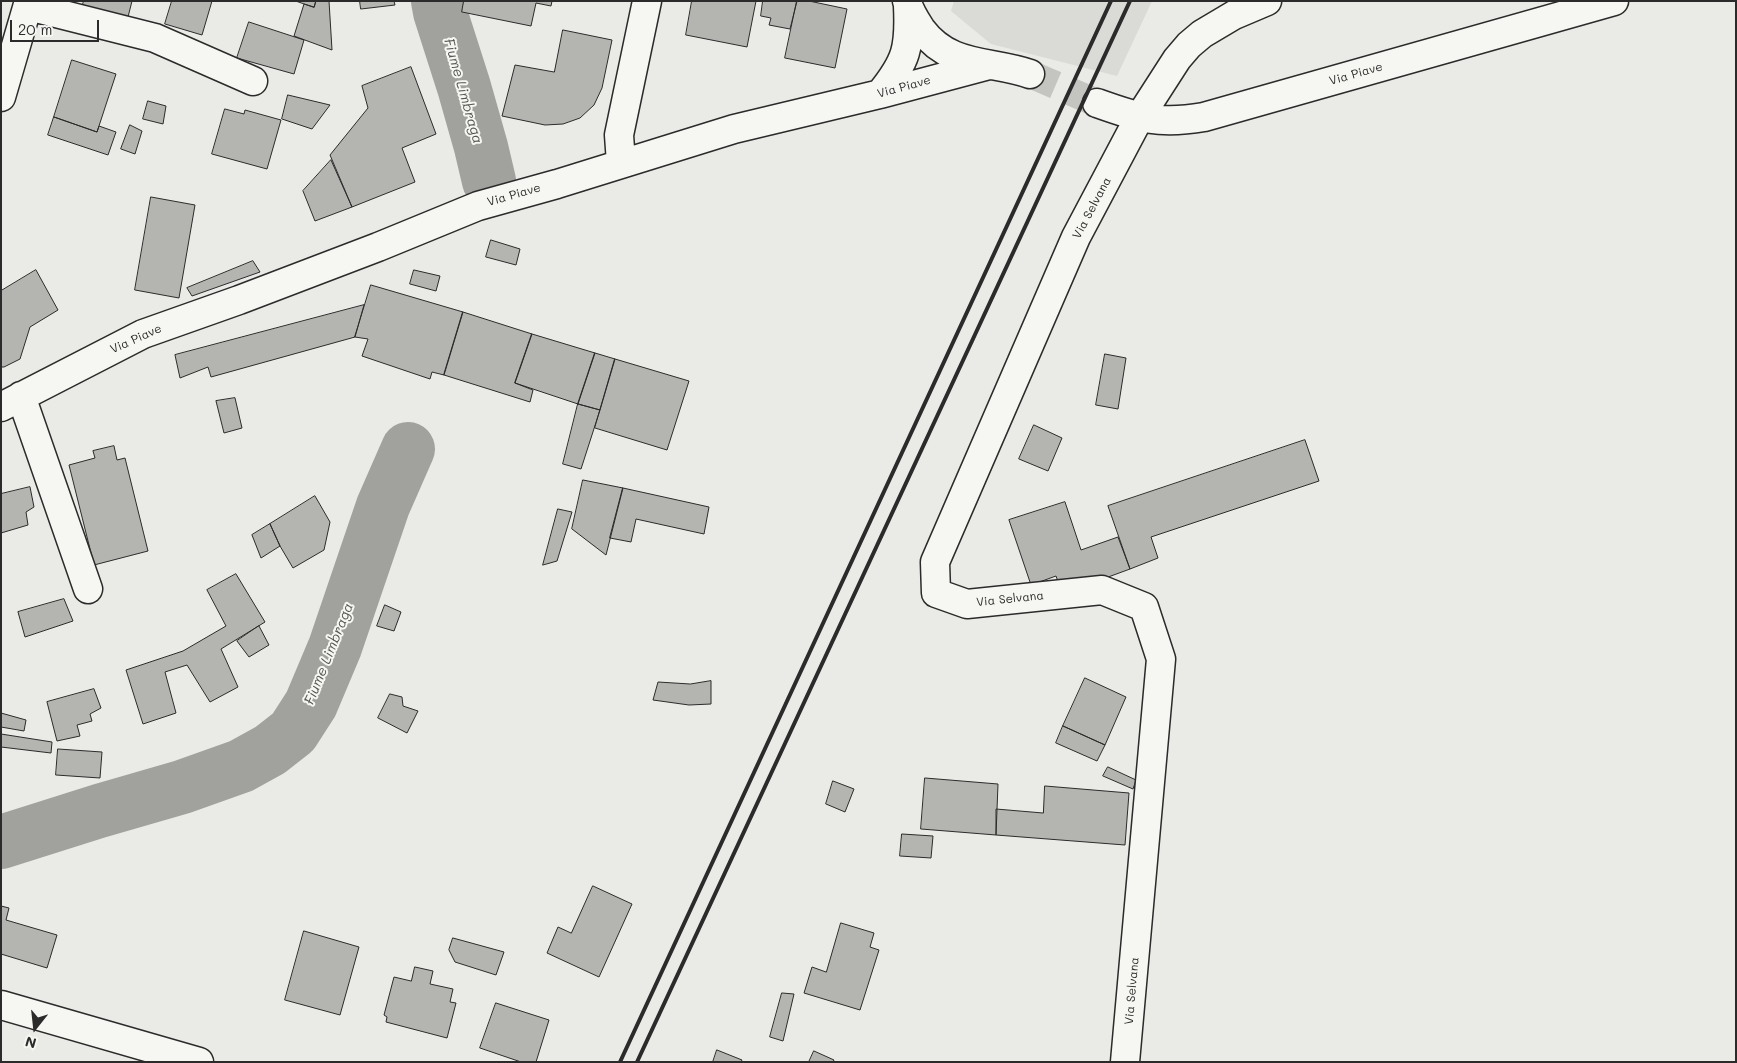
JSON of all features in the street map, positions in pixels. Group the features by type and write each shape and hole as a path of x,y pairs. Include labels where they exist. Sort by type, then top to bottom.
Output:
{"street":[{"path":"621,164 619,135 647,1"},
{"path":"1139,118 1177,59 1189,45 1202,34 1234,15 1266,1"},
{"name":"Via Piave","path":"1097,103 1139,118 1166,122 1204,117 1614,1"},
{"path":"907,3 918,24 937,47 968,62 989,65"},
{"path":"880,94 903,60 909,33 907,3"},
{"path":"1,97 7,53 29,4 155,38 253,81"},
{"name":"Via Piave","path":"88,589 11,401 143,334 240,300 387,244 462,212 734,129 880,94 989,65 1016,69 1030,74"},
{"name":"Via Selvana","path":"1126,1062 1161,659 1144,607 1102,590 967,604 936,593 935,562 1076,237 1139,118"},
{"path":"1,1005 194,1061"}],"shaded area":[{"path":"954,1 1152,1 1117,76 991,44 951,11"}],"building":[{"path":"84,1 132,1 126,25 80,13"},
{"path":"172,1 212,1 202,35 165,24"},
{"path":"296,1 316,1 314,7"},
{"path":"316,1 329,1 332,50 294,36 304,4 314,7"},
{"path":"360,1 394,1 395,5 361,9"},
{"path":"464,1 552,1 551,6 536,3 531,26 462,12"},
{"path":"692,1 756,1 747,47 686,35"},
{"path":"763,1 797,1 790,29 769,25 771,18 761,16"},
{"path":"797,1 809,1 847,9 835,68 785,58"},
{"path":"249,22 304,40 294,74 237,58"},
{"path":"563,30 612,40 602,88 594,105 580,118 563,124 545,125 502,116 515,65 554,72"},
{"path":"72,60 116,74 97,132 54,117"},
{"path":"411,67 436,134 402,148 415,182 352,207 330,155 368,108 362,86"},
{"path":"288,95 330,105 312,129 282,119"},
{"path":"148,101 166,106 163,124 143,119"},
{"path":"225,109 244,114 245,110 281,120 267,169 212,154"},
{"path":"54,117 97,132 99,126 116,132 108,155 48,135"},
{"path":"130,125 142,131 135,154 121,149"},
{"path":"331,160 352,207 315,221 303,191"},
{"path":"151,197 195,205 179,298 135,290"},
{"path":"491,240 520,249 516,265 486,257"},
{"path":"253,261 260,272 192,296 187,288"},
{"path":"36,270 58,310 30,327 20,359 1,367 1,291"},
{"path":"414,270 440,276 436,291 410,284"},
{"path":"371,285 463,312 444,375 432,372 430,379 362,356 368,339 355,337"},
{"path":"364,305 355,337 211,377 208,367 180,378 175,355"},
{"path":"463,312 532,334 515,383 533,390 530,402 444,375"},
{"path":"532,334 595,353 578,404 515,383"},
{"path":"595,353 615,359 600,410 578,404"},
{"path":"1105,354 1126,358 1118,409 1096,405"},
{"path":"615,359 689,381 667,450 595,428"},
{"path":"235,398 242,428 224,433 216,401"},
{"path":"578,404 600,410 581,469 563,464"},
{"path":"1034,425 1062,438 1048,471 1019,459"},
{"path":"1305,440 1319,481 1151,537 1158,558 1130,569 1108,506"},
{"path":"114,446 117,460 125,458 148,551 94,565 69,465 95,458 93,451"},
{"path":"583,480 623,488 606,555 572,529"},
{"path":"30,487 34,507 26,512 28,525 1,533 1,494"},
{"path":"623,488 709,507 704,534 636,519 631,542 610,538"},
{"path":"315,496 330,522 324,550 293,568 270,524"},
{"path":"1065,502 1081,550 1118,537 1130,569 1081,587 1060,587 1056,576 1031,585 1009,520"},
{"path":"558,509 572,512 557,561 543,565"},
{"path":"270,524 280,546 261,558 252,535"},
{"path":"236,574 265,622 221,649 238,687 210,702 187,665 165,672 176,713 143,724 126,670 183,651 226,626 207,590"},
{"path":"64,599 73,621 25,637 18,612"},
{"path":"385,605 401,612 394,631 377,626"},
{"path":"259,626 269,645 249,657 237,641"},
{"path":"1085,678 1126,697 1105,745 1063,726"},
{"path":"711,681 711,704 689,705 653,700 658,682 690,684"},
{"path":"94,689 101,708 90,714 92,721 77,725 80,736 57,741 47,702"},
{"path":"390,694 402,697 403,706 418,711 407,733 378,718"},
{"path":"1,713 26,720 24,731 1,727"},
{"path":"1063,726 1105,745 1097,761 1056,743"},
{"path":"1,734 52,742 51,753 1,747"},
{"path":"58,749 102,752 100,778 56,775"},
{"path":"1108,767 1136,780 1133,789 1103,776"},
{"path":"925,778 998,784 996,835 921,829"},
{"path":"833,781 854,789 845,812 826,804"},
{"path":"1045,786 1129,793 1125,845 996,835 996,809 1043,813"},
{"path":"902,834 933,836 931,858 900,856"},
{"path":"593,886 632,904 599,977 547,953 558,927 571,933"},
{"path":"1,906 9,908 6,920 57,935 47,968 1,954"},
{"path":"841,923 874,933 870,947 879,950 860,1010 804,993 812,967 826,972"},
{"path":"304,931 359,947 340,1015 285,1000"},
{"path":"453,938 504,952 496,975 455,962 449,950"},
{"path":"415,967 433,971 430,984 453,989 450,1002 456,1003 447,1038 386,1022 387,1017 384,1015 394,977 411,981"},
{"path":"782,993 794,994 783,1041 770,1037"},
{"path":"496,1003 549,1020 536,1062 521,1062 480,1048"},
{"path":"717,1050 742,1060 741,1062 713,1062"},
{"path":"814,1051 834,1060 833,1062 809,1062"}],"waterway":[{"name":"Fiume Limbraga","path":"438,1 464,87 489,181"},
{"name":"Fiume Limbraga","path":"1,842 182,787 241,766 270,750 293,732 311,704 335,647 383,506 408,449"}],"tunnel":[{"path":"1030,74 1097,103"}],"railway":[{"path":"620,1062 1111,1"},
{"path":"637,1062 1130,1"}]}
